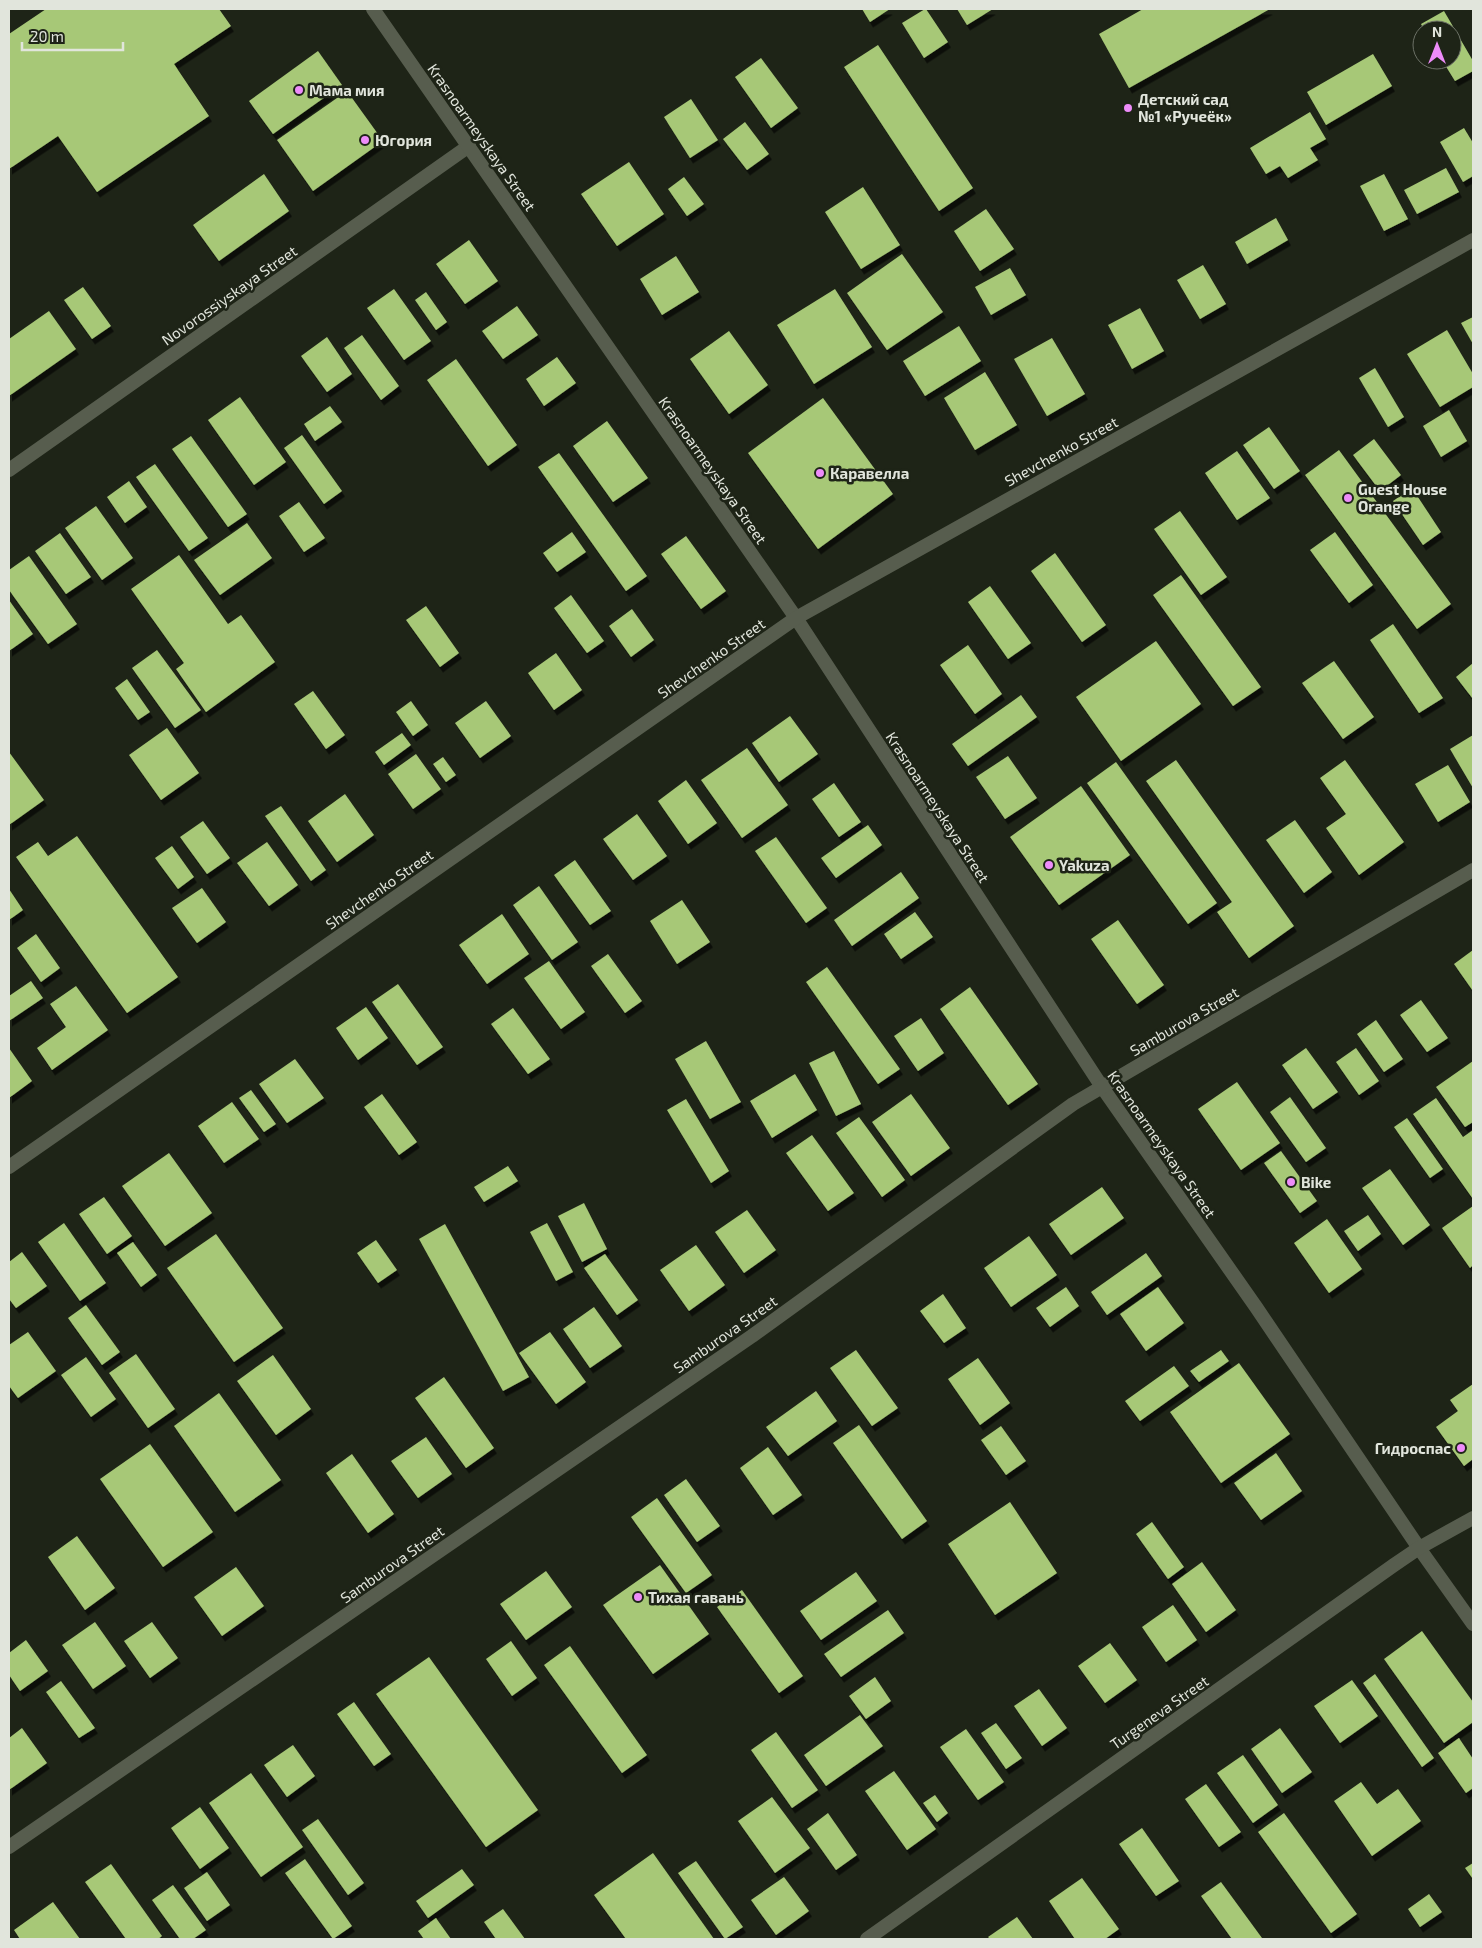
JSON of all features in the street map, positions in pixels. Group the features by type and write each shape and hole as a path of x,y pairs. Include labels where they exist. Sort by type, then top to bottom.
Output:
{"street":[{"name":"Krasnoarmeyskaya Street","path":"373,9 796,618 1102,1087 1256,1307 1419,1548 1473,1624"},
{"name":"Novorossiyskaya Street","path":"9,470 469,146"},
{"name":"Shevchenko Street","path":"9,1167 796,618 1473,240"},
{"name":"Samburova Street","path":"9,1847 752,1336 1065,1110 1473,870"},
{"name":"Turgeneva Street","path":"867,1939 1419,1548 1473,1518"}],"building":[{"path":"46,9 219,9 231,26 174,64 209,116 97,192 58,136 9,169 9,34"},
{"path":"862,9 890,9 870,22"},
{"path":"925,9 948,42 924,58 902,23"},
{"path":"957,9 993,9 967,25"},
{"path":"1143,9 1270,9 1129,88 1099,34"},
{"path":"1444,11 1449,20 1428,20"},
{"path":"1462,42 1473,61 1473,71 1455,81 1448,70 1462,70"},
{"path":"878,45 973,188 939,211 844,67"},
{"path":"318,51 342,85 273,134 249,101"},
{"path":"1373,54 1392,86 1326,125 1307,92"},
{"path":"761,58 798,108 771,128 735,77"},
{"path":"347,91 383,141 313,191 277,140"},
{"path":"691,99 718,140 690,158 664,117"},
{"path":"1310,112 1326,139 1310,148 1318,160 1288,178 1280,166 1266,174 1250,148"},
{"path":"745,122 769,154 747,170 723,139"},
{"path":"1464,128 1473,143 1473,176 1463,182 1440,142"},
{"path":"629,162 664,214 617,246 581,194"},
{"path":"1446,168 1459,192 1417,214 1404,190"},
{"path":"264,174 289,211 219,261 193,225"},
{"path":"1384,174 1408,219 1384,231 1360,186"},
{"path":"684,177 704,204 687,216 668,189"},
{"path":"863,187 900,245 861,269 825,212"},
{"path":"986,209 1014,249 980,271 954,231"},
{"path":"1276,218 1288,240 1247,264 1235,242"},
{"path":"469,240 498,281 465,304 436,264"},
{"path":"902,254 943,312 887,350 847,293"},
{"path":"676,256 699,292 662,315 640,279"},
{"path":"1203,265 1226,304 1200,319 1177,280"},
{"path":"1010,268 1026,295 991,315 975,287"},
{"path":"83,287 111,326 92,339 64,300"},
{"path":"394,289 431,341 404,360 367,308"},
{"path":"835,289 872,347 814,384 777,325"},
{"path":"426,292 447,322 436,330 415,300"},
{"path":"517,306 538,335 503,359 482,331"},
{"path":"1140,308 1164,351 1132,369 1108,325"},
{"path":"49,311 76,349 9,396 9,339"},
{"path":"1473,317 1473,344 1461,323"},
{"path":"959,326 981,361 925,396 903,361"},
{"path":"1447,330 1473,374 1473,387 1440,407 1407,354"},
{"path":"729,331 768,385 729,414 690,359"},
{"path":"362,335 399,386 381,400 344,348"},
{"path":"327,337 352,374 327,392 301,356"},
{"path":"1052,338 1085,394 1047,416 1014,359"},
{"path":"557,357 576,383 544,406 526,379"},
{"path":"456,359 517,445 488,466 427,380"},
{"path":"1375,368 1404,417 1388,427 1359,378"},
{"path":"985,372 1017,425 975,450 944,398"},
{"path":"240,397 286,462 254,485 208,420"},
{"name":"Каравелла","path":"823,398 893,494 818,549 748,453"},
{"path":"330,406 342,422 315,441 304,424"},
{"path":"1449,410 1467,441 1441,457 1423,426"},
{"path":"607,421 648,478 613,502 573,446"},
{"path":"1269,427 1300,471 1274,489 1243,445"},
{"path":"302,435 342,491 324,504 284,448"},
{"path":"191,436 247,514 228,527 172,449"},
{"path":"1374,439 1401,475 1380,491 1353,455"},
{"path":"1339,450 1451,604 1417,629 1305,475"},
{"path":"1237,451 1270,498 1237,520 1205,473"},
{"path":"559,453 647,576 626,591 538,467"},
{"path":"155,464 208,538 189,551 136,477"},
{"path":"129,481 147,507 125,523 107,497"},
{"path":"1412,488 1441,532 1423,545 1393,501"},
{"path":"299,502 325,538 304,552 279,516"},
{"path":"96,506 133,558 102,580 65,528"},
{"path":"1180,511 1227,577 1201,595 1154,529"},
{"path":"247,523 272,558 220,595 194,560"},
{"path":"572,532 586,552 557,572 543,553"},
{"path":"1335,532 1373,585 1349,603 1310,550"},
{"path":"60,533 91,577 66,594 35,551"},
{"path":"686,536 726,591 701,609 661,554"},
{"path":"1055,553 1106,625 1082,642 1031,571"},
{"path":"179,555 228,624 241,615 275,662 206,712 176,669 184,663 131,589"},
{"path":"29,556 77,624 48,644 9,590 9,570"},
{"path":"1181,575 1261,687 1233,706 1153,595"},
{"path":"990,586 1031,643 1008,659 968,602"},
{"path":"571,595 604,641 587,653 554,608"},
{"path":"9,600 33,634 9,651"},
{"path":"426,606 459,653 440,667 406,620"},
{"path":"632,609 654,640 631,657 609,626"},
{"path":"1393,624 1443,698 1419,713 1370,640"},
{"path":"1156,641 1201,704 1121,761 1076,697"},
{"path":"968,645 1002,694 975,714 940,665"},
{"path":"157,650 201,710 175,728 132,668"},
{"path":"556,653 582,690 554,710 528,673"},
{"path":"1334,661 1374,717 1343,739 1302,683"},
{"path":"1473,663 1473,699 1456,677"},
{"path":"127,679 150,712 138,720 115,688"},
{"path":"313,691 345,735 326,749 294,704"},
{"path":"1021,695 1037,717 968,766 952,744"},
{"path":"411,701 428,725 413,736 396,712"},
{"path":"486,701 511,736 480,758 455,723"},
{"path":"790,716 818,754 779,782 752,743"},
{"path":"167,728 199,773 161,800 129,755"},
{"path":"402,733 411,745 384,765 375,752"},
{"path":"1473,735 1473,788 1450,749"},
{"path":"747,748 788,805 742,838 701,780"},
{"path":"9,752 44,800 9,825"},
{"path":"416,754 441,789 413,809 388,774"},
{"path":"1008,756 1037,798 1005,819 976,777"},
{"path":"443,757 456,775 446,782 433,764"},
{"path":"1176,760 1294,926 1249,958 1217,912 1232,902 1146,781"},
{"path":"1345,760 1404,842 1359,875 1326,828 1346,814 1320,778"},
{"path":"1116,762 1217,903 1188,924 1087,783"},
{"path":"1448,765 1470,802 1438,822 1415,784"},
{"path":"686,780 717,823 688,844 658,801"},
{"path":"834,783 861,822 839,837 812,799"},
{"path":"1081,786 1130,855 1059,905 1010,837"},
{"path":"345,794 374,835 337,862 308,821"},
{"path":"281,806 326,870 311,881 265,816"},
{"path":"637,814 667,856 633,880 603,839"},
{"path":"1295,820 1332,872 1304,893 1266,840"},
{"path":"203,821 230,858 207,874 180,837"},
{"path":"868,825 882,845 836,878 821,858"},
{"path":"77,836 178,977 127,1013 16,857 38,842 48,856"},
{"path":"776,837 827,908 806,923 755,851"},
{"path":"267,842 298,885 269,906 237,863"},
{"path":"172,846 194,877 178,889 155,858"},
{"path":"575,860 611,911 590,925 554,875"},
{"path":"901,872 919,898 852,946 834,920"},
{"path":"539,886 578,942 552,960 513,905"},
{"path":"202,888 226,922 197,943 172,908"},
{"path":"9,889 23,910 9,920"},
{"path":"682,900 710,942 677,964 650,921"},
{"path":"915,912 933,937 901,959 884,934"},
{"path":"502,914 529,954 487,984 459,945"},
{"path":"1118,920 1164,985 1137,1004 1091,939"},
{"path":"36,934 60,968 41,982 17,948"},
{"path":"1473,950 1473,991 1454,964"},
{"path":"608,954 642,1001 625,1013 591,966"},
{"path":"549,961 585,1012 561,1029 524,978"},
{"path":"827,967 900,1069 878,1084 806,982"},
{"path":"31,981 43,998 9,1021 9,996"},
{"path":"398,984 443,1047 417,1065 372,1002"},
{"path":"76,986 108,1030 52,1070 37,1048 66,1027 50,1004"},
{"path":"970,987 1038,1084 1008,1105 940,1009"},
{"path":"1421,1000 1448,1038 1427,1052 1400,1015"},
{"path":"366,1007 388,1038 358,1060 336,1028"},
{"path":"513,1008 550,1059 528,1074 491,1024"},
{"path":"921,1018 944,1053 918,1071 894,1036"},
{"path":"1376,1020 1403,1059 1384,1072 1357,1034"},
{"path":"706,1041 741,1102 710,1119 675,1059"},
{"path":"9,1048 32,1081 9,1098"},
{"path":"1306,1048 1338,1092 1313,1109 1282,1065"},
{"path":"1356,1048 1379,1081 1359,1095 1336,1062"},
{"path":"834,1051 861,1104 836,1116 809,1063"},
{"path":"295,1059 324,1098 287,1123 259,1084"},
{"path":"1473,1061 1473,1122 1465,1127 1436,1087"},
{"path":"795,1074 817,1110 772,1138 750,1101"},
{"path":"1237,1082 1280,1143 1241,1170 1198,1109"},
{"path":"251,1090 276,1124 264,1132 239,1098"},
{"path":"382,1094 417,1142 399,1155 364,1107"},
{"path":"911,1094 950,1148 911,1176 872,1122"},
{"path":"1290,1097 1326,1148 1306,1162 1270,1112"},
{"path":"1436,1098 1463,1137 1473,1130 1473,1199 1413,1114"},
{"path":"686,1099 729,1171 711,1183 667,1110"},
{"path":"232,1102 259,1139 224,1163 198,1126"},
{"path":"859,1117 905,1180 882,1197 836,1133"},
{"path":"1407,1118 1443,1169 1430,1178 1394,1127"},
{"path":"812,1135 854,1193 828,1211 786,1153"},
{"path":"1281,1151 1317,1201 1300,1213 1264,1163"},
{"path":"169,1153 212,1213 165,1246 122,1186"},
{"path":"508,1166 518,1181 484,1202 474,1187"},
{"path":"1390,1169 1430,1225 1403,1245 1362,1188"},
{"path":"1102,1187 1124,1218 1071,1255 1049,1224"},
{"path":"104,1197 132,1236 107,1254 79,1214"},
{"path":"584,1203 607,1249 582,1262 558,1216"},
{"path":"1473,1206 1473,1265 1470,1268 1442,1228"},
{"path":"747,1210 776,1250 744,1273 715,1232"},
{"path":"1368,1215 1381,1234 1358,1251 1344,1231"},
{"path":"1327,1219 1362,1269 1329,1293 1294,1243"},
{"path":"64,1223 106,1283 80,1301 38,1242"},
{"path":"547,1223 573,1272 556,1281 530,1232"},
{"path":"445,1224 529,1377 503,1391 419,1239"},
{"path":"216,1234 283,1328 234,1362 167,1268"},
{"path":"1029,1236 1057,1275 1011,1307 984,1268"},
{"path":"376,1240 397,1270 378,1283 357,1253"},
{"path":"133,1242 157,1275 141,1287 117,1253"},
{"path":"696,1245 725,1285 689,1311 660,1270"},
{"path":"22,1252 47,1286 16,1308 9,1299 9,1262"},
{"path":"1146,1253 1162,1276 1107,1315 1091,1292"},
{"path":"605,1254 638,1300 617,1315 584,1268"},
{"path":"1066,1287 1079,1306 1050,1327 1036,1308"},
{"path":"1158,1287 1184,1323 1146,1351 1120,1314"},
{"path":"943,1294 966,1328 944,1343 920,1311"},
{"path":"86,1305 120,1352 102,1365 68,1318"},
{"path":"594,1307 622,1346 590,1368 563,1329"},
{"path":"28,1332 56,1371 18,1398 9,1386 9,1345"},
{"path":"550,1332 586,1382 556,1404 519,1353"},
{"path":"856,1350 898,1408 872,1426 830,1368"},
{"path":"1221,1350 1229,1361 1199,1382 1190,1371"},
{"path":"136,1354 175,1409 148,1428 109,1373"},
{"path":"273,1355 311,1409 276,1435 237,1381"},
{"path":"86,1357 116,1399 91,1417 61,1375"},
{"path":"978,1358 1010,1403 980,1425 948,1379"},
{"path":"1239,1363 1290,1434 1221,1483 1170,1412"},
{"path":"1174,1366 1189,1386 1140,1421 1125,1401"},
{"path":"444,1377 494,1448 466,1468 415,1398"},
{"path":"1473,1384 1473,1459 1464,1466 1436,1427 1458,1411 1450,1400"},
{"path":"816,1391 837,1421 788,1456 766,1427"},
{"path":"219,1393 281,1480 235,1512 174,1426"},
{"path":"859,1425 927,1521 902,1539 833,1443"},
{"path":"1001,1426 1026,1461 1006,1475 981,1440"},
{"path":"426,1437 452,1474 418,1498 391,1461"},
{"path":"150,1444 213,1532 163,1567 100,1479"},
{"path":"768,1447 802,1495 773,1515 740,1468"},
{"path":"1276,1453 1302,1491 1261,1520 1234,1483"},
{"path":"352,1454 394,1514 368,1533 326,1473"},
{"path":"686,1479 720,1526 697,1542 664,1495"},
{"path":"657,1498 712,1575 686,1593 631,1517"},
{"path":"1010,1502 1057,1573 995,1615 948,1544"},
{"path":"1152,1522 1184,1567 1168,1579 1136,1534"},
{"path":"77,1536 115,1588 85,1610 48,1557"},
{"path":"1202,1562 1236,1610 1206,1632 1172,1584"},
{"path":"660,1565 709,1634 653,1674 603,1605"},
{"path":"236,1567 264,1606 222,1636 194,1597"},
{"path":"546,1571 572,1607 526,1640 500,1604"},
{"path":"856,1572 877,1601 821,1640 800,1611"},
{"path":"742,1590 803,1676 779,1693 717,1607"},
{"path":"1173,1605 1197,1640 1166,1662 1142,1627"},
{"path":"888,1610 904,1633 841,1677 824,1654"},
{"path":"95,1622 126,1666 93,1689 62,1645"},
{"path":"152,1622 178,1658 150,1678 124,1641"},
{"path":"1422,1631 1473,1702 1473,1722 1444,1743 1384,1659"},
{"path":"26,1640 48,1671 20,1691 9,1675 9,1653"},
{"path":"511,1641 537,1678 512,1696 486,1659"},
{"path":"1110,1643 1137,1680 1105,1703 1078,1666"},
{"path":"570,1646 647,1755 622,1773 544,1665"},
{"path":"429,1657 538,1810 486,1847 376,1694"},
{"path":"1375,1674 1434,1758 1422,1767 1363,1683"},
{"path":"875,1677 891,1701 866,1719 849,1696"},
{"path":"1352,1680 1378,1716 1340,1743 1314,1706"},
{"path":"61,1681 95,1728 79,1738 46,1692"},
{"path":"1039,1689 1067,1728 1042,1746 1014,1706"},
{"path":"354,1702 391,1754 374,1766 337,1714"},
{"path":"860,1715 883,1746 826,1786 804,1755"},
{"path":"996,1723 1022,1758 1006,1769 981,1733"},
{"path":"22,1728 47,1763 9,1790 9,1738"},
{"path":"1280,1728 1312,1772 1282,1793 1251,1749"},
{"path":"966,1729 1004,1782 978,1800 940,1747"},
{"path":"776,1732 818,1790 792,1808 751,1750"},
{"path":"1459,1738 1473,1759 1473,1788 1466,1793 1438,1753"},
{"path":"293,1745 315,1776 287,1797 264,1765"},
{"path":"1243,1755 1278,1805 1253,1823 1217,1773"},
{"path":"894,1771 936,1829 907,1850 865,1791"},
{"path":"251,1773 303,1847 261,1877 209,1803"},
{"path":"1361,1782 1377,1804 1398,1789 1421,1821 1372,1856 1334,1801"},
{"path":"1206,1784 1241,1832 1219,1847 1185,1799"},
{"path":"935,1795 948,1813 937,1822 923,1803"},
{"path":"772,1797 810,1848 775,1873 738,1821"},
{"path":"200,1807 229,1848 200,1869 171,1828"},
{"path":"828,1813 857,1855 836,1870 807,1829"},
{"path":"1284,1813 1357,1914 1331,1933 1258,1832"},
{"path":"318,1819 364,1883 348,1895 302,1830"},
{"path":"1142,1828 1179,1881 1156,1896 1119,1844"},
{"path":"653,1853 714,1939 626,1939 594,1895"},
{"path":"305,1859 352,1926 333,1939 285,1873"},
{"path":"696,1861 743,1927 725,1939 678,1873"},
{"path":"1473,1863 1473,1879 1465,1868"},
{"path":"111,1864 162,1936 158,1939 126,1939 85,1882"},
{"path":"462,1869 474,1885 428,1918 416,1901"},
{"path":"207,1872 230,1905 207,1921 184,1888"},
{"path":"784,1877 809,1911 776,1935 751,1900"},
{"path":"1082,1878 1119,1929 1105,1939 1075,1939 1049,1901"},
{"path":"1221,1882 1262,1938 1232,1939 1201,1896"},
{"path":"173,1885 206,1930 193,1939 180,1939 152,1900"},
{"path":"1429,1894 1442,1912 1420,1927 1408,1909"},
{"path":"53,1902 80,1939 20,1939 14,1930"},
{"path":"503,1909 525,1939 496,1939 484,1922"},
{"path":"1017,1917 1033,1939 990,1939 988,1937"},
{"path":"436,1918 451,1939 424,1939 418,1931"}],"place":[{"name":"Мама мия","path":"299,90"},
{"name":"Детский сад №1 «Ручеёк»","path":"1128,108"},
{"name":"Югория","path":"365,140"},
{"name":"Каравелла","path":"820,473"},
{"name":"Guest House Orange","path":"1348,498"},
{"name":"Yakuza","path":"1049,865"},
{"name":"Bike","path":"1291,1182"},
{"name":"Гидроспас","path":"1461,1448"},
{"name":"Тихая гавань","path":"638,1597"}]}
